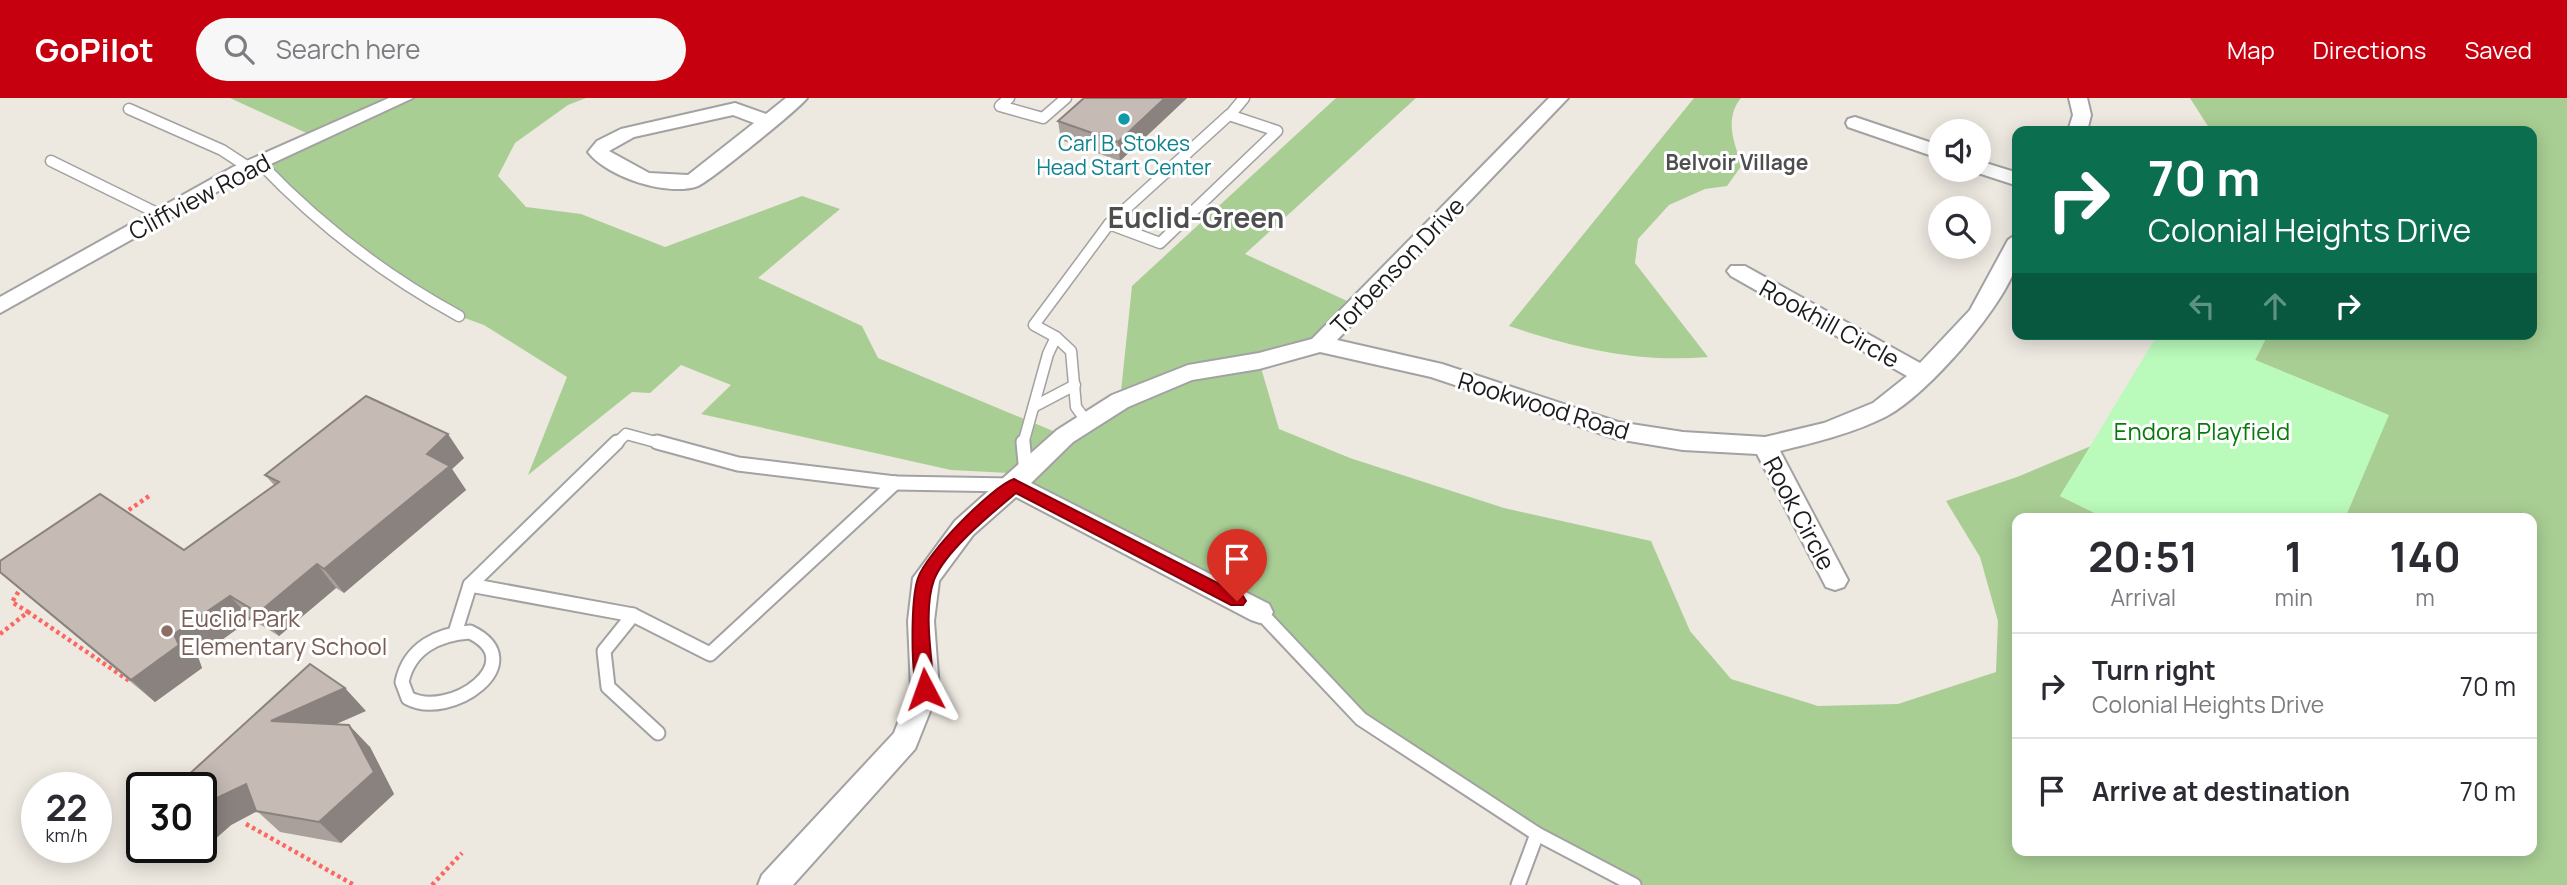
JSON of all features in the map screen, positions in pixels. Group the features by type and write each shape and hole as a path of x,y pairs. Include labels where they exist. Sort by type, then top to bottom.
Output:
{"street":[{"name":"Cliffview Road","path":"0,306 254,165 346,121 404,98"},
{"path":"765,121 735,109 628,132 604,145 598,152 631,174 649,180 678,184 693,181 765,121 798,98"},
{"name":"Torbenson Drive","path":"773,885 905,740 925,689 920,621 926,578 964,528 1020,480 1065,436 1120,401 1188,373 1259,360 1320,344 1559,98"},
{"path":"2077,98 2082,115 2079,126"},
{"path":"1855,123 1928,148"},
{"path":"1991,171 2012,178"},
{"name":"Rookwood Road","path":"1320,344 1434,370 1617,430 1683,441 1765,446 1829,430 1881,409 1923,375 1979,314 2012,251"},
{"name":"Rookhill Circle","path":"1738,271 1923,375"},
{"name":"Rook Circle","path":"1765,446 1835,580"},
{"path":"1020,480 1260,612"}],"lane":[{"path":"1009,98 1000,106 1043,118 1066,98"},
{"path":"1087,422 1076,407 1071,351 1056,337 1034,325 1109,224 1230,115 1244,98"},
{"path":"129,109 254,165 338,240 414,293 459,316"},
{"path":"1109,224 1160,243 1277,131 1230,115"},
{"path":"51,161 161,215"},
{"path":"455,633 470,584 626,434 738,464 895,483 1020,480 1023,442 1048,354 1056,337"},
{"path":"1035,406 1075,385"},
{"path":"470,584 633,615 710,654 895,483"},
{"path":"1260,612 1361,719 1536,834 1634,885"},
{"path":"633,615 604,651 608,687 658,733"},
{"path":"470,632 490,642 495,652 488,676 463,697 448,703 418,704 408,698 401,678 414,654 426,644 455,633 470,632"},
{"path":"1518,885 1536,834"}],"path":[{"path":"118,517 149,496"},
{"path":"25,583 12,602 135,685"},
{"path":"0,634 28,612"},
{"path":"246,824 354,885"},
{"path":"432,885 462,853"}],"green space":[{"path":"230,98 586,98 568,105 515,143 498,176 526,207 581,214 665,247 802,196 840,209 758,278 862,326 878,358 1065,436 1120,401 1132,286 1336,98 1416,98 1245,254 1358,306 1320,344 1259,361 1279,429 1350,458 1504,508 1651,541 1690,631 1731,679 1818,706 1898,704 1996,672 1998,621 1980,557 1946,501 2017,477 2091,446 2060,496 2095,513 2012,513 2012,856 2537,856 2537,513 2347,513 2388,415 2255,360 2265,340 2537,340 2537,126 2208,126 2190,98 2567,98 2567,885 1634,885 1537,834 1361,719 1260,612 1014,485 1025,474 951,470 701,414 731,385 681,365 650,393 632,392 528,475 567,377 484,325 459,316 414,293 260,163 313,136"},
{"path":"1694,98 1741,98 1733,114 1732,131 1742,165 1727,186 1705,189 1669,205 1638,239 1635,263 1708,357 1632,356 1558,341 1509,326"},
{"name":"Endora Playfield","path":"2154,340 2265,340 2255,360 2389,415 2347,513 2095,513 2060,496"}],"building":[{"path":"1084,98 1165,98 1118,142 1058,121"},
{"path":"366,396 448,434 427,454 450,466 324,569 317,564 258,613 230,596 174,634 179,645 131,680 0,572 0,561 100,494 184,550 279,482 265,475"},
{"path":"310,664 345,688 271,721 349,725 374,772 319,822 256,811 246,784 217,798 217,772 192,772"}],"place":[{"name":"Carl B. Stokes Head Start Center","path":"1124,119"},
{"name":"Euclid Park Elementary School","path":"167,631"}],"district":[{"name":"Belvoir Village","path":"1737,162"},
{"name":"Euclid-Green","path":"1196,217"}],"route":[{"path":"925,689 920,621 926,578 964,528 1014,485 1237,601"}]}
